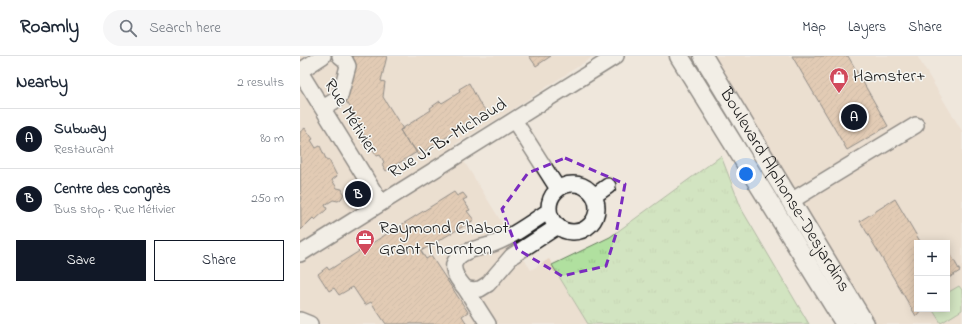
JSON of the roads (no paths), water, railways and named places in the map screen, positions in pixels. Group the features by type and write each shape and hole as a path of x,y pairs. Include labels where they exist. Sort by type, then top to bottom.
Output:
{"main road":[{"name":"Boulevard Alphonse-Desjardins","path":"679,56 845,324"},
{"name":"Boulevard Alphonse-Desjardins","path":"703,56 865,324"}],"street":[{"path":"301,77 323,56"},
{"path":"323,108 340,96 348,66 345,60 340,56"},
{"name":"Rue J.-B.-Michaud","path":"300,254 616,56"},
{"name":"Rue Métivier","path":"301,77 323,108 381,203"},
{"path":"514,120 558,189"},
{"path":"791,201 916,125"},
{"path":"576,184 584,186 594,196 597,205 597,213 589,226 582,230 575,232 567,231 558,226 552,219 549,211 552,197 558,189 563,186 576,184"},
{"path":"594,196 608,186"},
{"path":"488,324 454,271 454,264 458,258 471,249 492,244 549,211"},
{"path":"465,288 473,290 480,289 488,284 512,256 558,226"},
{"path":"300,320 310,324"}],"place":[{"name":"Hamster+","path":"839,94"},
{"name":"Subway","path":"854,117"},
{"name":"Centre des congrès","path":"358,194"},
{"name":"Raymond Chabot Grant Thornton","path":"365,256"}]}
